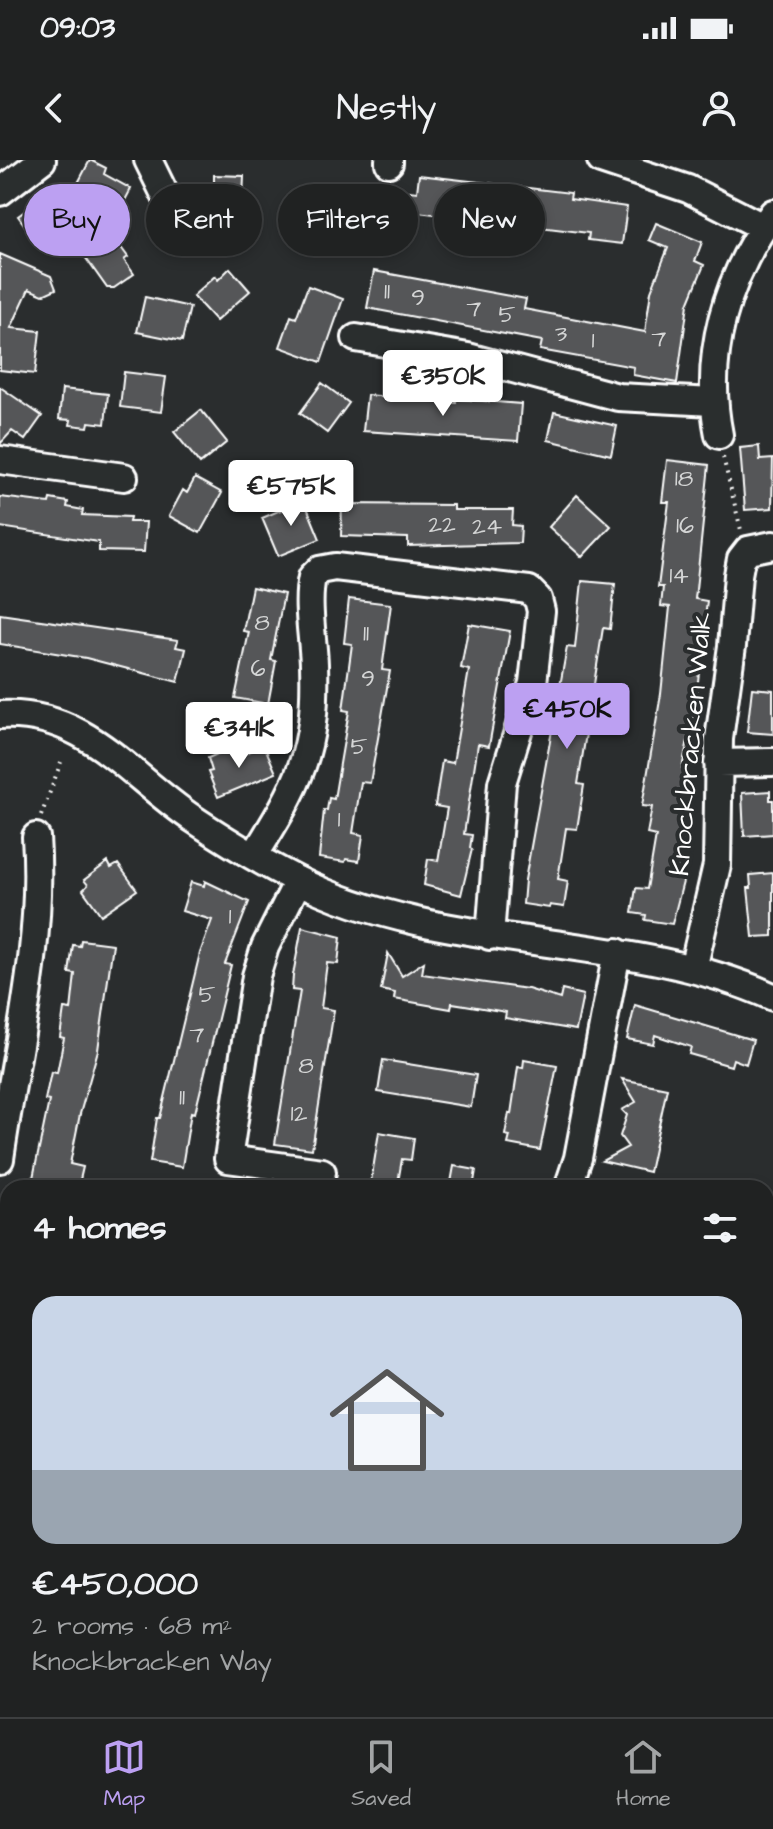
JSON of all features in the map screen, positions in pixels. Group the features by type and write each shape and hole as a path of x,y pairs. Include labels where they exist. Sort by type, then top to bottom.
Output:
{"street":[{"path":"6,178 42,160"},
{"path":"148,160 160,184"},
{"path":"601,160 768,220 725,302 713,377 713,402 719,435"},
{"path":"356,338 468,357 618,397 713,402"},
{"path":"0,460 124,477"},
{"name":"Knockbracken Walk","path":"693,969 717,865 718,763 741,559 748,550 773,545"},
{"path":"254,856 293,791 308,756 315,717 312,577 319,570 335,567 529,590 538,599 541,611 535,669 521,728 502,783 490,936"},
{"path":"0,715 24,713 63,722 94,741 191,817 298,881 411,920 490,936 617,952 693,969 773,997"},
{"path":"718,763 773,762"},
{"path":"0,1159 18,1055 39,882 36,833"},
{"path":"298,881 265,947 256,976 228,1159 322,1172"},
{"path":"571,1180 578,1158 617,952"}],"path":[{"path":"719,435 735,515 743,535"},
{"path":"36,833 61,762"}],"building":[{"path":"90,160 106,168 104,174 122,184 78,184"},
{"path":"214,175 244,176 244,184 214,184"},
{"path":"419,175 495,184 434,184 434,214 418,212"},
{"path":"545,190 571,193 570,199 627,207 622,244 588,240 589,233 545,228"},
{"path":"656,223 702,242 695,261 704,265 688,304 677,383 633,375 634,367 540,350 542,341 367,308 374,271 526,299 524,309 645,332 651,291 668,248 649,240"},
{"path":"0,254 51,276 56,289 43,295 29,289 11,328 40,331 35,374 0,370"},
{"path":"84,256 128,257 124,260 134,274 114,288 107,288"},
{"path":"230,268 250,291 216,321 193,296 215,276 218,280"},
{"path":"308,286 343,299 321,362 280,347 291,316 296,318"},
{"path":"145,297 190,307 182,341 137,332"},
{"path":"124,372 166,377 161,412 120,407"},
{"path":"322,383 349,403 327,433 300,413"},
{"path":"0,387 42,416 25,440 12,431 0,444"},
{"path":"62,389 108,394 105,424 89,422 88,427 70,425 71,420 59,419"},
{"path":"367,395 456,403 456,399 521,404 518,441 363,431"},
{"path":"201,410 227,442 200,464 174,432"},
{"path":"554,412 617,426 611,455 548,440"},
{"path":"759,446 760,460 773,459 772,508 745,510 740,448"},
{"path":"667,460 709,465 695,599 707,601 695,708 682,768 688,769 681,803 688,804 676,862 683,863 681,877 684,878 672,924 645,920 646,915 632,913 636,888 647,889 656,836 647,834 652,807 642,806 661,694 670,607 661,606 663,587 658,587 669,502 662,502"},
{"path":"195,478 222,493 200,533 169,516 183,490 187,493"},
{"path":"577,495 611,526 582,557 549,527"},
{"path":"0,497 68,502 67,507 83,510 82,515 130,517 129,522 146,522 144,552 99,551 99,542 0,527"},
{"path":"304,500 320,539 278,556 262,518"},
{"path":"342,504 454,505 454,510 513,510 512,525 521,526 520,543 408,546 408,538 341,536"},
{"path":"582,581 615,584 610,629 603,628 578,784 584,785 577,829 566,828 558,879 568,881 564,907 550,905 549,908 523,904 525,880 567,647 575,648"},
{"path":"252,587 284,594 271,660 276,661 268,704 235,698 249,632 243,631"},
{"path":"349,599 391,604 382,670 390,671 370,783 361,782 353,833 363,835 359,861 346,859 345,862 319,858 324,810 327,810 329,798 334,799 349,711 343,710 352,644 344,643"},
{"path":"0,614 178,640 176,647 186,649 178,682 86,658 0,644"},
{"path":"469,624 510,631 489,746 478,744 464,834 472,835 472,849 461,895 424,885 428,859 438,861 447,808 435,806 442,761 453,763 469,670 461,668"},
{"path":"752,688 773,690 773,734 747,732"},
{"path":"264,745 276,773 218,797 208,772 212,771 208,758 231,748 235,758"},
{"path":"770,791 773,834 744,836 742,793"},
{"path":"108,862 111,868 118,864 137,890 101,915 83,890 88,885 84,880"},
{"path":"773,873 773,936 753,937 748,888 751,888 750,875"},
{"path":"205,881 249,902 225,964 231,965 195,1113 191,1112 182,1167 150,1162 157,1118 160,1118 200,953 212,920 182,911 191,882 204,886"},
{"path":"302,927 341,937 338,964 327,963 321,1008 334,1010 312,1149 275,1144 300,991 292,990"},
{"path":"81,940 113,944 98,1050 70,1164 83,1167 80,1180 44,1180 33,1178 49,1101 45,1100 51,1072 57,1073 64,1038 60,1037 64,1009 71,1010 75,974 69,973 73,945 80,946"},
{"path":"388,953 402,976 424,962 422,974 528,989 560,999 562,990 583,995 576,1030 505,1018 506,1012 465,1005 452,1003 451,1009 394,999 395,993 381,990"},
{"path":"635,1005 753,1040 746,1064 733,1059 731,1066 689,1054 691,1047 655,1035 653,1044 627,1039"},
{"path":"383,1060 476,1075 471,1107 378,1092"},
{"path":"524,1060 557,1066 540,1150 508,1144 510,1136 505,1135 518,1067 523,1068"},
{"path":"622,1079 667,1088 649,1172 602,1161 628,1147 620,1136 627,1115 622,1110 636,1102"},
{"path":"379,1132 414,1138 411,1160 402,1159 398,1180 371,1180"},
{"path":"454,1166 476,1170 474,1180 451,1180"}]}
